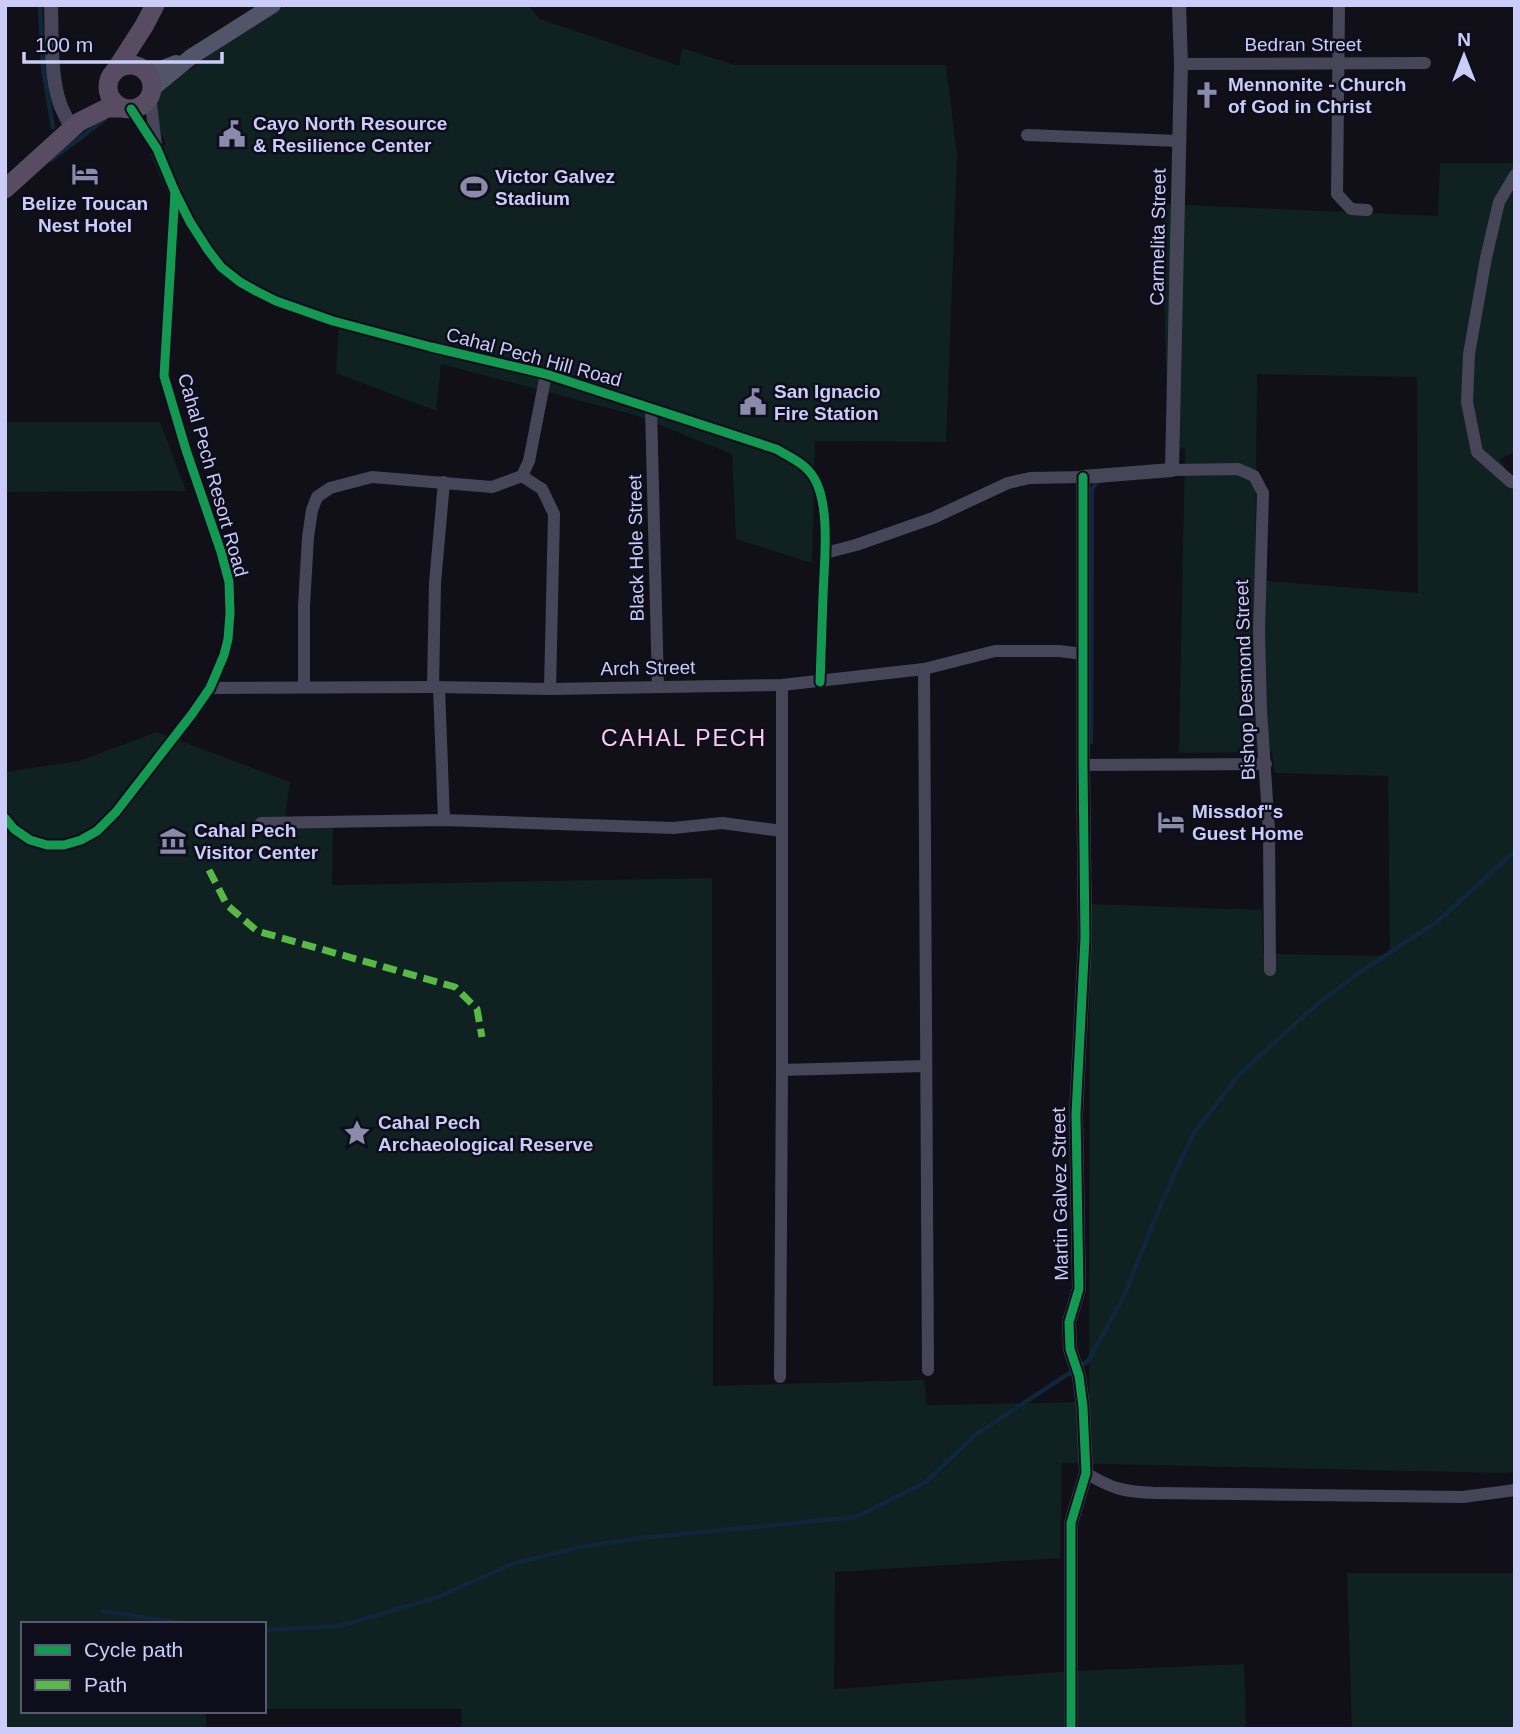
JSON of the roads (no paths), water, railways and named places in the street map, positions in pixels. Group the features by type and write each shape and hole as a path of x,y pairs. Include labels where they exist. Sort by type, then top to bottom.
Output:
{"highway":[{"path":"76,126 144,26 155,5"},
{"path":"5,190 76,126 107,108 139,107 145,103 148,82 141,51 144,26"},
{"path":"127,108 114,103 109,94 108,85 113,73 129,65 136,66 148,82"}],"main road":[{"path":"148,82 273,5"}],"street":[{"path":"51,5 57,90 60,103 76,126"},
{"name":"Carmelita Street","path":"1172,470 1181,64 1179,5"},
{"path":"1339,5 1337,194 1351,209 1367,210"},
{"name":"Bedran Street","path":"1181,64 1425,62"},
{"name":"Cahal Pech Hill Road","path":"148,82 157,149"},
{"name":"Cahal Pech Hill Road","path":"127,108 157,149 190,222 221,267 240,282 276,301 333,321 547,374 776,449 799,462 814,478 825,520 820,682"},
{"path":"1027,135 1179,141"},
{"path":"1515,175 1499,202 1486,258 1469,355 1467,402 1477,452 1515,483"},
{"name":"Cahal Pech Resort Road","path":"5,818 14,829 30,840 47,845 64,845 81,840 96,831 116,812 210,688 228,639 229,582 164,376 175,192"},
{"path":"304,687 304,606 308,537 317,497 330,488 372,477 492,487 522,476 529,461 547,374"},
{"name":"Black Hole Street","path":"651,408 658,687"},
{"name":"Bishop Desmond Street","path":"1172,470 1238,469 1254,476 1263,493 1259,631 1269,831 1270,970"},
{"path":"825,553 933,518 1008,483 1030,478 1172,470"},
{"path":"522,476 542,489 554,514 550,689"},
{"name":"Martin Galvez Street","path":"1071,1729 1071,1523 1086,1473 1083,1407 1079,1377 1070,1349 1069,1322 1079,1289 1076,1114 1085,938 1083,477"},
{"path":"444,482 435,583 436,687 444,820"},
{"name":"Arch Street","path":"210,688 550,689 782,685 924,669 995,651 1059,651 1083,654"},
{"path":"924,669 928,1370"},
{"path":"780,1377 782,685"},
{"path":"1083,765 1266,764"},
{"path":"261,823 444,820 673,828 722,823 782,831"},
{"path":"782,1070 926,1066"},
{"path":"1086,1473 1105,1485 1128,1492 1463,1497 1515,1490"}],"waterway":[{"path":"40,5 43,68 53,127"},
{"path":"51,160 105,119"},
{"path":"1091,742 1092,489 1101,481"},
{"path":"266,1630 340,1626 438,1597 512,1564 575,1548 641,1538 856,1517 926,1482 975,1435 1088,1361 1123,1298 1193,1134 1239,1075 1316,1005 1438,921 1515,851"},
{"path":"103,1611 173,1622"}],"place":[{"name":"Mennonite - Church of God in Christ","path":"1207,95"},
{"name":"Cayo North Resource & Resilience Center","path":"232,134"},
{"name":"Belize Toucan Nest Hotel","path":"85,174"},
{"name":"Victor Galvez Stadium","path":"474,187"},
{"name":"San Ignacio Fire Station","path":"753,402"},
{"name":"Missdof\"s Guest Home","path":"1171,822"},
{"name":"Cahal Pech Visitor Center","path":"173,841"},
{"name":"Cahal Pech Archaeological Reserve","path":"357,1133"}],"district":[{"name":"CAHAL PECH","path":"684,738"}]}
